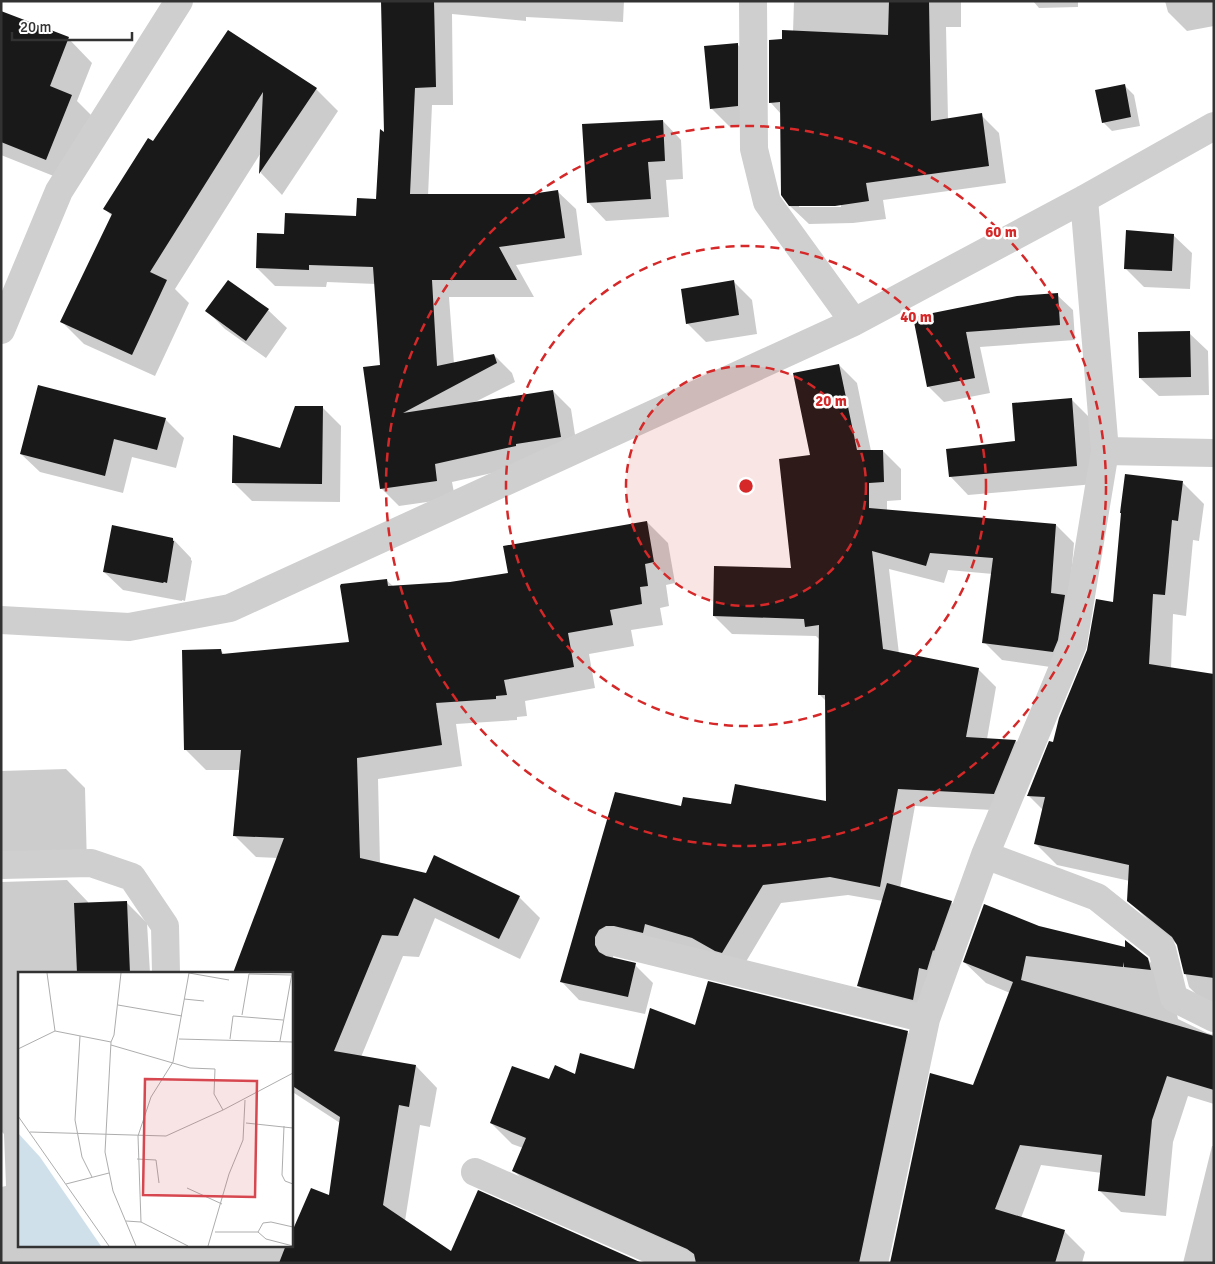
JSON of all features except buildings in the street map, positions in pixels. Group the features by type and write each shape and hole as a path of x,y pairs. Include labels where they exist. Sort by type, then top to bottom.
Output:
{"street":[{"path":"1,330 59,191 179,1"},
{"path":"753,1 754,149 767,202 854,322"},
{"path":"1,620 129,626 230,608 854,322 1084,199 1214,126"},
{"path":"874,1263 926,1019 985,855 1073,644 1105,451 1084,199"},
{"path":"1105,451 1214,453"},
{"path":"985,855 1096,897 1162,949 1174,998 1214,1018"},
{"path":"1,865 91,863 132,877 165,926 166,972"},
{"path":"610,940 926,1019"},
{"path":"474,1172 681,1263"}]}
